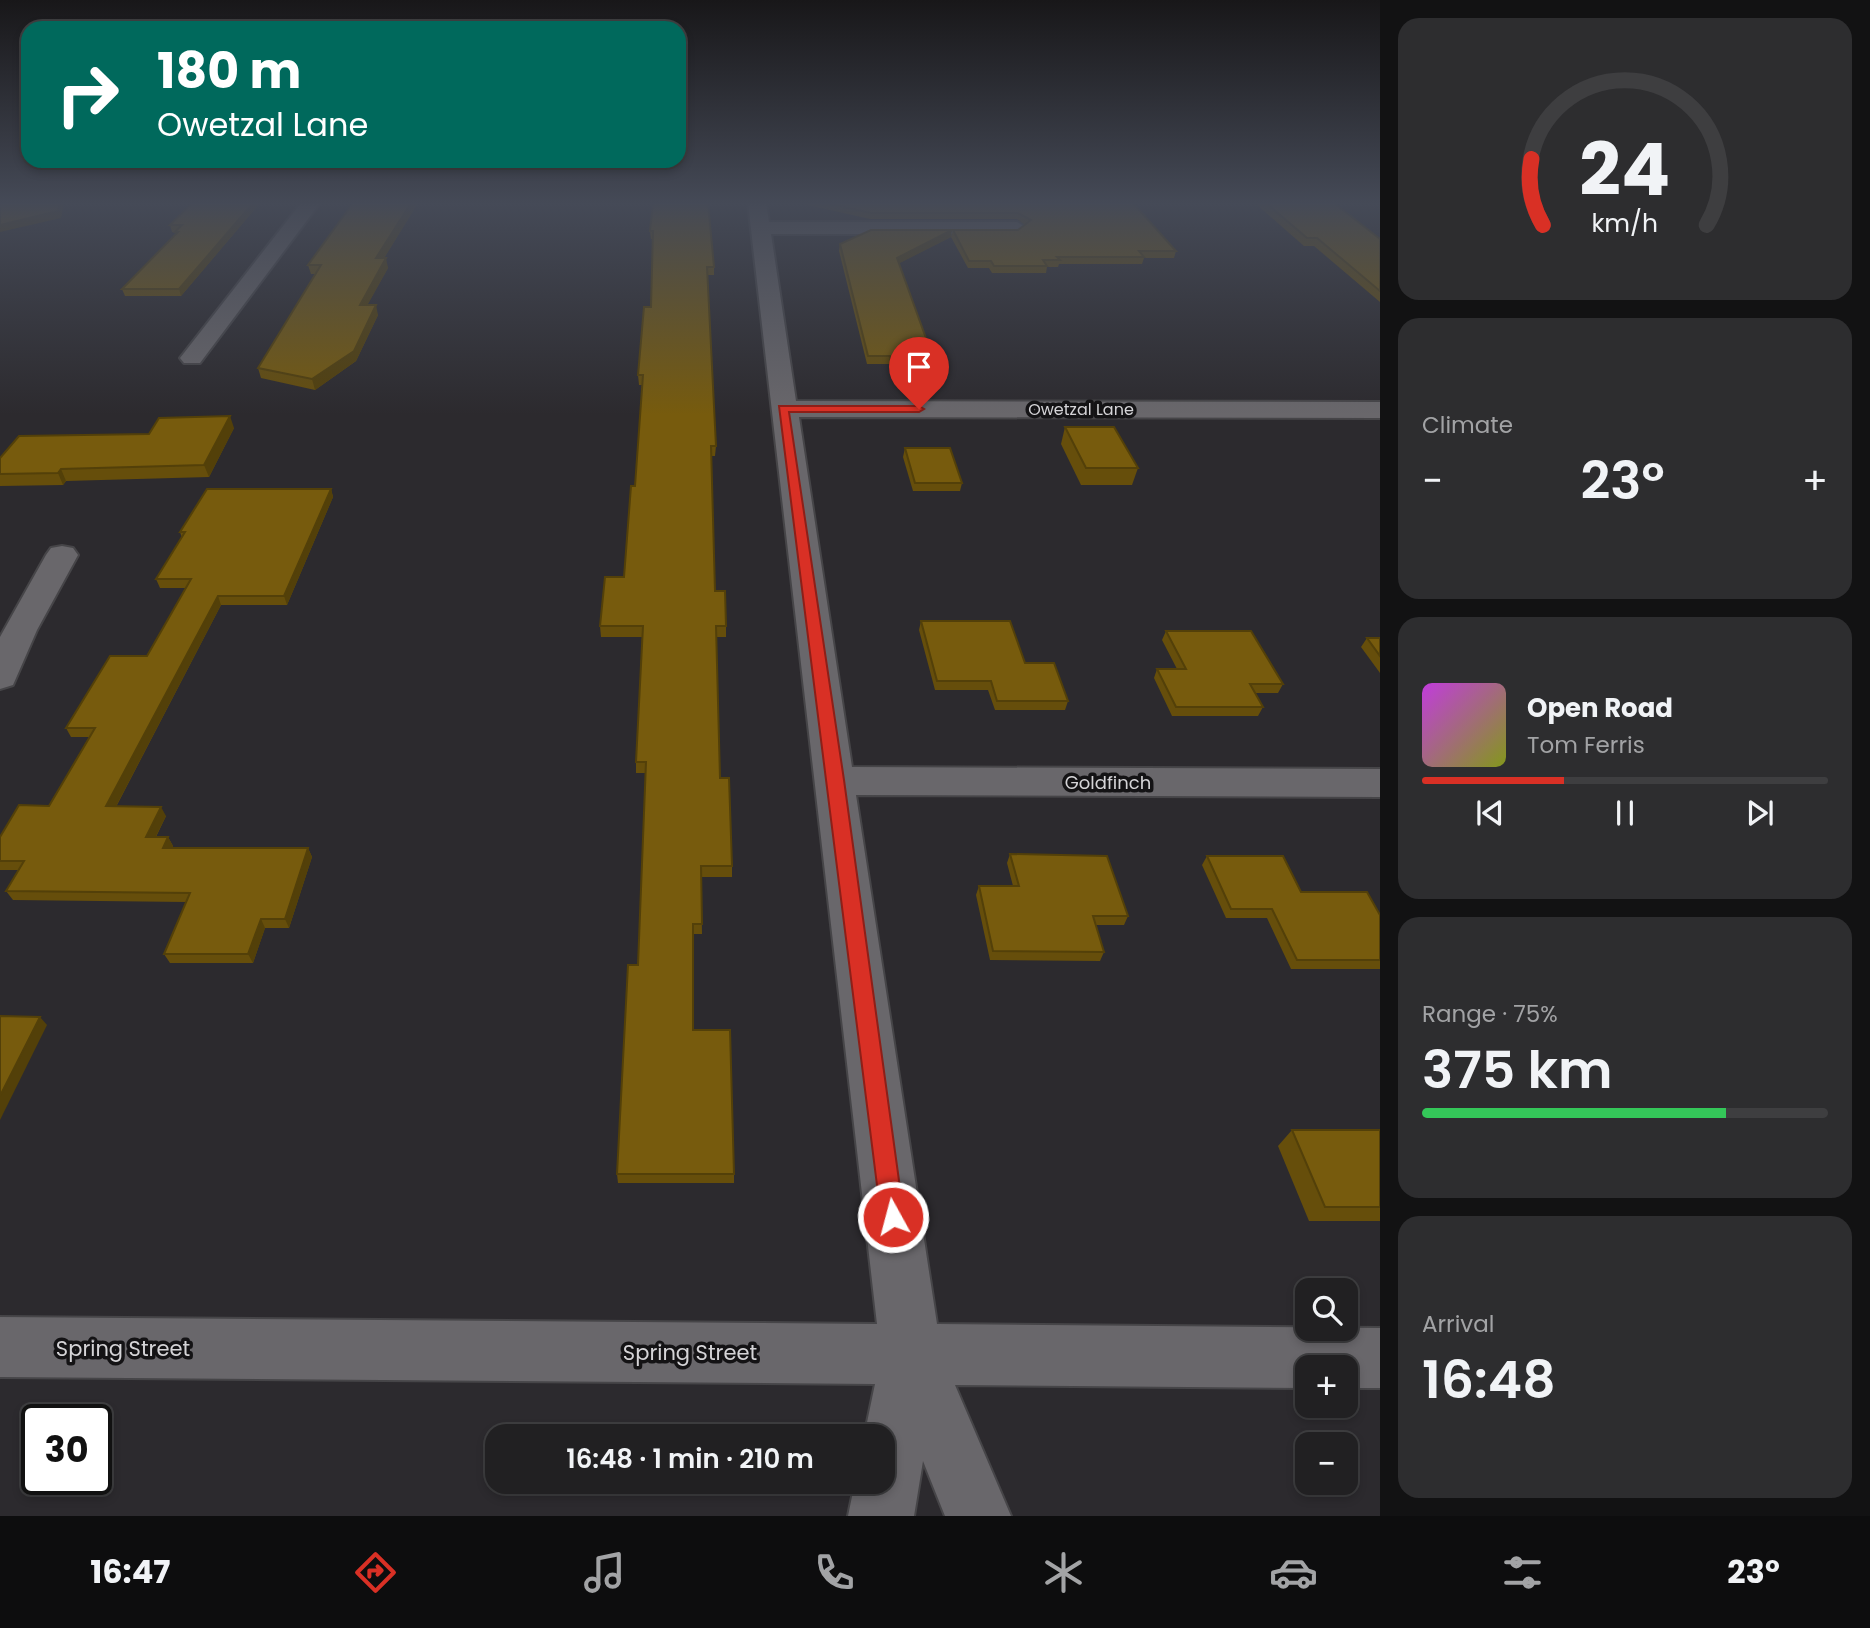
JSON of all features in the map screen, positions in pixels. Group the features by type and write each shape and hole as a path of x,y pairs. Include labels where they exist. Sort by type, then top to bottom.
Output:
{"street":[{"path":"192,358 257,274"},
{"path":"766,274 836,780 911,1354 978,1516"},
{"name":"Owetzal Lane","path":"783,409 1380,410"},
{"path":"0,677 20,630 62,555"},
{"name":"Goldfinch","path":"836,780 1380,783"},
{"name":"Spring Street","path":"0,1347 1380,1358"},
{"path":"881,1516 911,1354"}],"building":[{"path":"137,274 192,274 179,289 122,289"},
{"path":"316,274 377,274 360,305 376,305 354,351 312,379 258,368"},
{"path":"652,274 707,274 716,446 711,446 715,591 725,591 726,626 716,626 720,778 729,778 732,866 701,866 702,924 693,924 693,1030 730,1030 734,1174 617,1174 628,965 638,965 646,762 636,762 643,626 600,626 605,577 624,577 631,486 635,486 643,375 638,375 644,307 651,307"},
{"path":"847,274 903,274 936,366 892,366 890,356 868,356"},
{"path":"1359,274 1380,274 1380,291"},
{"path":"230,416 204,465 61,469 58,473 0,474 0,458 19,436 149,434 159,418"},
{"path":"1065,427 1114,427 1138,468 1086,468"},
{"path":"905,448 950,448 962,483 915,483"},
{"path":"207,489 331,489 284,596 218,596 106,806 161,807 146,837 168,837 163,848 308,848 285,919 261,919 248,954 164,954 190,893 6,891 24,861 0,861 0,837 19,805 49,806 95,728 66,728 110,656 147,656 191,579 156,579 185,532 180,532"},
{"path":"921,621 1010,621 1025,663 1054,663 1068,701 997,701 991,681 937,681"},
{"path":"1166,631 1251,631 1283,684 1250,684 1263,707 1176,707 1157,669 1186,669"},
{"path":"1367,638 1380,638 1380,656"},
{"path":"1010,854 1107,856 1128,916 1093,916 1104,952 993,951 979,886 1019,886"},
{"path":"1207,856 1283,856 1301,892 1367,892 1380,915 1380,960 1297,960 1272,909 1231,909"},
{"path":"0,1016 40,1017 0,1096"},
{"path":"1292,1130 1380,1130 1380,1207 1325,1207"}],"route":[{"path":"893,1217 836,780 783,409 919,409"}]}
